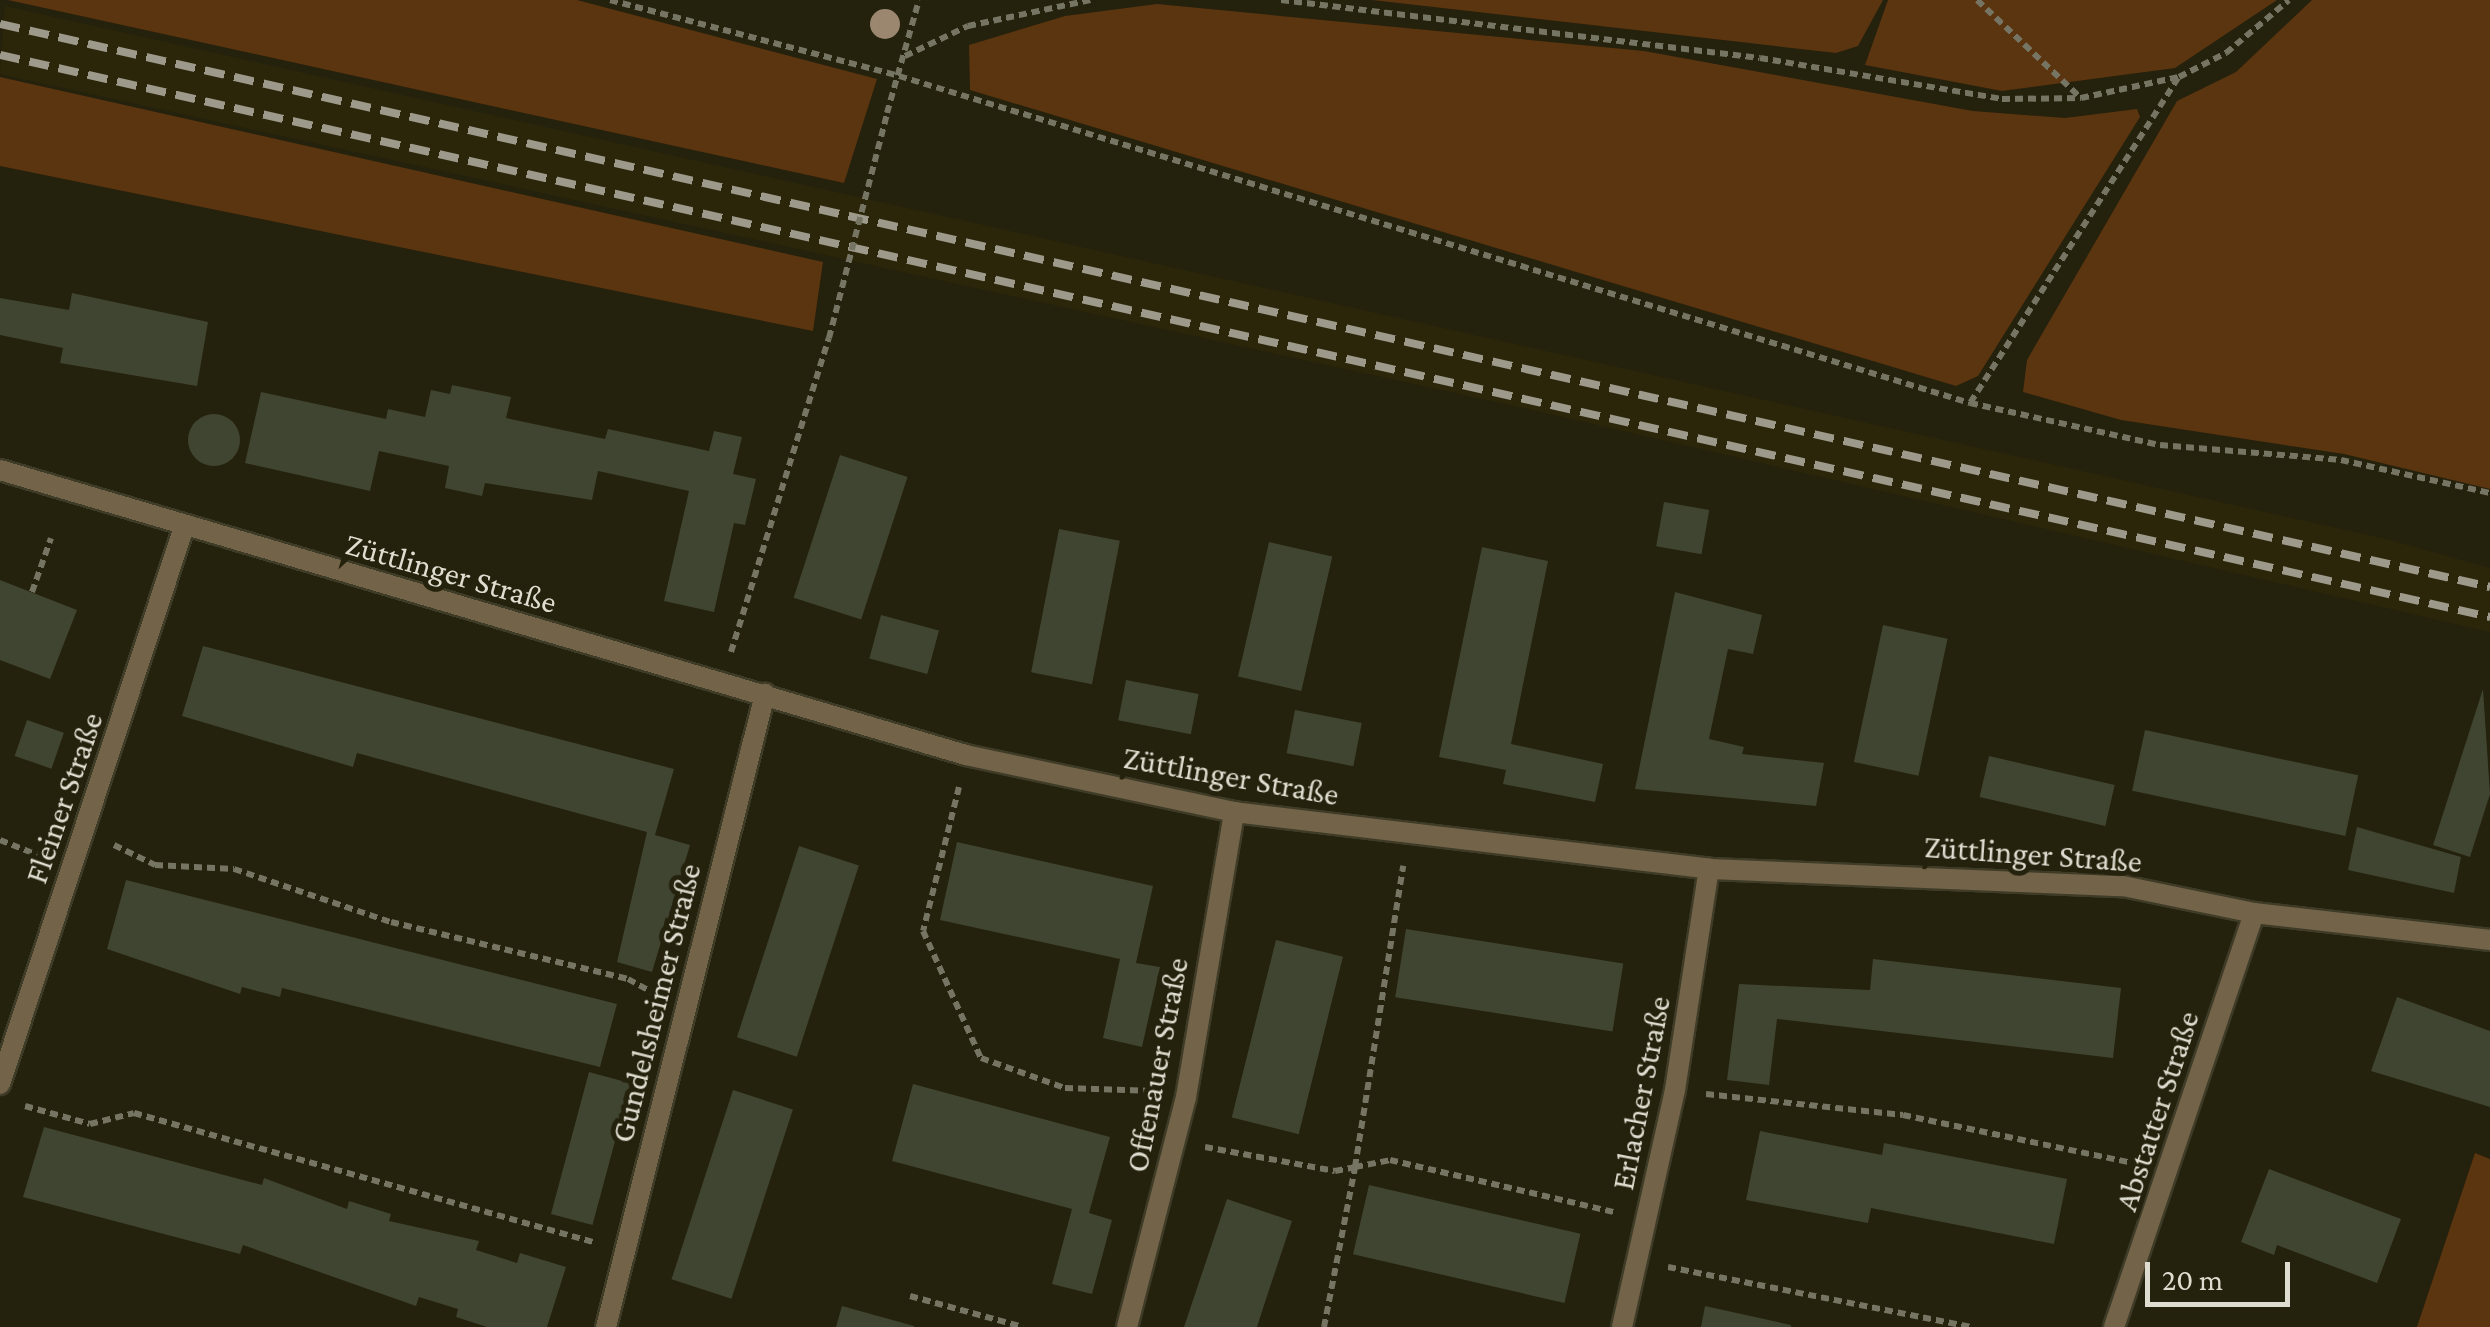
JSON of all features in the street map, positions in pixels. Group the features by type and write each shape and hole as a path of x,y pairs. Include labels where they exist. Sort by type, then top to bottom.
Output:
{"street":[{"name":"Züttlinger Straße","path":"0,470 183,530 723,680 966,755 1234,812 1710,869 2123,886 2254,913 2490,940"},
{"name":"Fleiner Straße","path":"0,1084 183,530"},
{"name":"Gundelsheimer Straße","path":"606,1327 765,694"},
{"name":"Offenauer Straße","path":"1127,1327 1186,1096 1234,812"},
{"name":"Erlacher Straße","path":"1622,1327 1675,1090 1710,869"},
{"name":"Abstatter Straße","path":"2114,1327 2171,1172 2254,913"}],"path":[{"path":"610,0 899,76 1970,404 2160,445 2341,460 2490,493"},
{"path":"723,680 829,338 918,0"},
{"path":"905,56 968,26 1090,0"},
{"path":"1281,0 1760,58 2002,99 2081,98 2179,76 2226,53 2289,0"},
{"path":"1977,0 2081,98"},
{"path":"1970,404 2179,76"},
{"path":"32,592 52,538"},
{"path":"966,755 923,930 981,1058 1065,1088 1186,1096"},
{"path":"86,832 156,865 234,869 391,922 628,979 685,1012"},
{"path":"1324,1327 1355,1166 1408,834"},
{"path":"1675,1090 1903,1115 2171,1172"},
{"path":"13,1102 90,1124 134,1113 624,1250"},
{"path":"1174,1141 1336,1172 1390,1160 1647,1220"},
{"path":"1638,1262 1971,1327"},
{"path":"910,1296 1023,1327"}],"shaded area":[{"path":"8,0 577,0 877,79 844,183"},
{"path":"1372,0 1883,0 1858,46 1836,53"},
{"path":"1888,0 2277,0 2175,68 2002,91 1865,65"},
{"path":"2312,0 2490,0 2490,489 2344,454 2121,420 2023,392 2027,360 2177,101 2236,72"},
{"path":"1157,4 1644,51 1973,111 2065,118 2137,109 2140,117 1978,376 1956,386 970,90 969,45 1065,16"},
{"path":"5,6 2390,540 2490,568 2490,632 1537,411 0,74"},
{"path":"0,77 823,262 813,331 0,166"},
{"path":"2475,1153 2490,1159 2490,1327 2417,1327"}],"building":[{"path":"72,293 208,322 197,386 60,363 63,348 0,335 0,298 69,310"},
{"path":"452,385 511,397 506,418 605,439 608,429 709,451 714,431 742,437 733,474 756,479 745,525 734,523 714,612 664,601 689,491 598,471 592,500 485,483 482,496 445,488 449,466 379,451 370,491 245,463 261,392 386,419 388,409 425,417 431,390 450,394"},
{"path":"214,414 233,421 240,440 233,459 214,466 195,459 188,440 195,421"},
{"path":"840,455 908,477 861,620 794,598"},
{"path":"1664,502 1709,510 1701,554 1656,546"},
{"path":"1059,529 1120,541 1092,684 1031,672"},
{"path":"1269,542 1332,557 1301,691 1238,676"},
{"path":"1482,547 1548,561 1511,744 1603,764 1595,802 1503,784 1506,770 1439,757"},
{"path":"0,580 77,610 50,679 0,660"},
{"path":"1675,592 1762,615 1753,654 1728,649 1709,739 1744,747 1742,754 1824,763 1816,806 1635,789"},
{"path":"881,615 939,631 927,674 869,658"},
{"path":"1883,625 1948,639 1918,776 1854,762"},
{"path":"203,646 674,769 655,835 690,845 652,972 617,962 647,832 357,753 353,767 182,716"},
{"path":"1126,680 1199,694 1191,734 1118,720"},
{"path":"2483,689 2490,794 2470,857 2433,845"},
{"path":"1295,710 1362,723 1353,766 1287,753"},
{"path":"27,720 64,733 52,769 15,756"},
{"path":"2145,730 2358,775 2345,836 2132,791"},
{"path":"1989,756 2115,785 2105,826 1980,797"},
{"path":"2357,827 2461,857 2454,893 2348,870"},
{"path":"957,842 1153,886 1136,963 1160,967 1142,1047 1103,1038 1120,959 940,920"},
{"path":"799,846 859,865 797,1057 737,1037"},
{"path":"126,880 617,1004 600,1067 282,988 280,997 242,987 240,994 107,949"},
{"path":"1406,929 1623,963 1612,1032 1395,997"},
{"path":"1276,940 1343,957 1299,1134 1232,1118"},
{"path":"1873,959 2121,988 2113,1058 1777,1019 1769,1085 1727,1080 1739,984 1870,990"},
{"path":"2397,997 2490,1031 2490,1107 2371,1071"},
{"path":"589,1072 631,1083 592,1225 551,1214"},
{"path":"913,1084 1110,1137 1089,1213 1112,1220 1092,1294 1052,1284 1072,1209 892,1161"},
{"path":"733,1090 793,1109 731,1299 672,1279"},
{"path":"44,1127 262,1185 264,1178 347,1209 349,1201 391,1214 389,1221 479,1241 476,1250 517,1263 520,1253 566,1267 547,1327 487,1327 456,1317 458,1309 419,1297 416,1306 243,1245 240,1254 23,1197"},
{"path":"1760,1131 1882,1155 1884,1143 2067,1179 2054,1244 1871,1208 1868,1223 1746,1200"},
{"path":"2269,1169 2401,1219 2377,1283 2277,1245 2274,1255 2241,1242"},
{"path":"1369,1185 1580,1234 1564,1303 1353,1254"},
{"path":"1227,1199 1292,1221 1257,1327 1184,1327"},
{"path":"842,1306 914,1326 914,1327 836,1327"},
{"path":"1705,1306 1791,1325 1791,1327 1701,1327"}],"railway":[{"path":"0,24 2490,587"},
{"path":"0,55 2490,617"}]}
